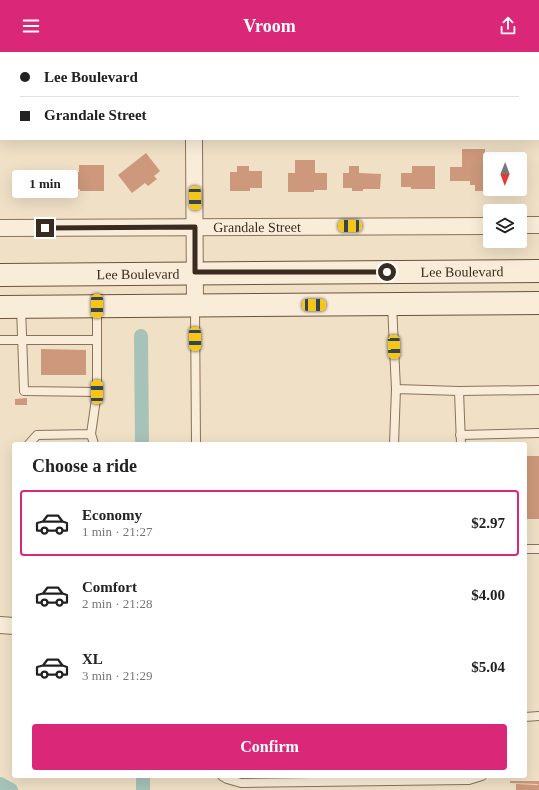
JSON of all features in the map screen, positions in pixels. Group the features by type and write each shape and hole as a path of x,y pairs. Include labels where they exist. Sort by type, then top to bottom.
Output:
{"main road":[{"name":"Lee Boulevard","path":"0,275 195,272 282,273 539,271"},
{"path":"0,307 539,303"}],"street":[{"path":"194,140 195,305"},
{"path":"527,225 539,225"},
{"name":"Grandale Street","path":"0,228 483,226"},
{"path":"0,625 12,626"}],"lane":[{"path":"392,304 396,389 394,442"},
{"path":"195,305 196,442"},
{"path":"21,306 24,391 97,392"},
{"path":"93,442 91,434 97,392 97,306"},
{"path":"0,340 97,340"},
{"path":"396,389 459,391 539,390"},
{"path":"459,391 461,442"},
{"path":"460,435 539,433"},
{"path":"31,442 37,435 91,434"},
{"path":"527,549 539,549"},
{"path":"527,717 539,716"},
{"path":"225,778 241,783 470,780 476,778"}],"building":[{"path":"462,149 485,149 485,152 483,152 483,191 475,191 475,185 470,185 470,181 450,181 450,167 462,167"},
{"path":"146,153 160,171 154,176 157,179 148,186 145,183 132,193 118,175"},
{"path":"295,160 315,160 315,173 327,173 327,190 314,190 314,192 288,192 288,173 295,173"},
{"path":"79,165 104,165 104,191 80,191 80,189 67,189 67,172 79,172"},
{"path":"237,166 249,166 249,171 262,171 262,188 250,188 250,191 230,191 230,172 237,172"},
{"path":"349,166 359,166 359,173 381,174 380,189 363,189 363,191 352,191 352,188 343,188 343,173 349,173"},
{"path":"412,166 435,166 435,189 411,189 411,187 401,187 401,173 412,173"},
{"path":"41,349 86,350 86,375 41,375"},
{"path":"27,398 27,405 15,405 15,399"},
{"path":"527,456 539,456 539,519 527,519"},
{"path":"510,781 539,781 539,790 516,790 516,784 538,784 510,783"}],"waterway":[{"path":"141,336 142,442"},
{"path":"143,778 143,790"},
{"path":"0,784 11,790"}],"route":[{"path":"45,228 195,227 195,272 387,272"}]}
